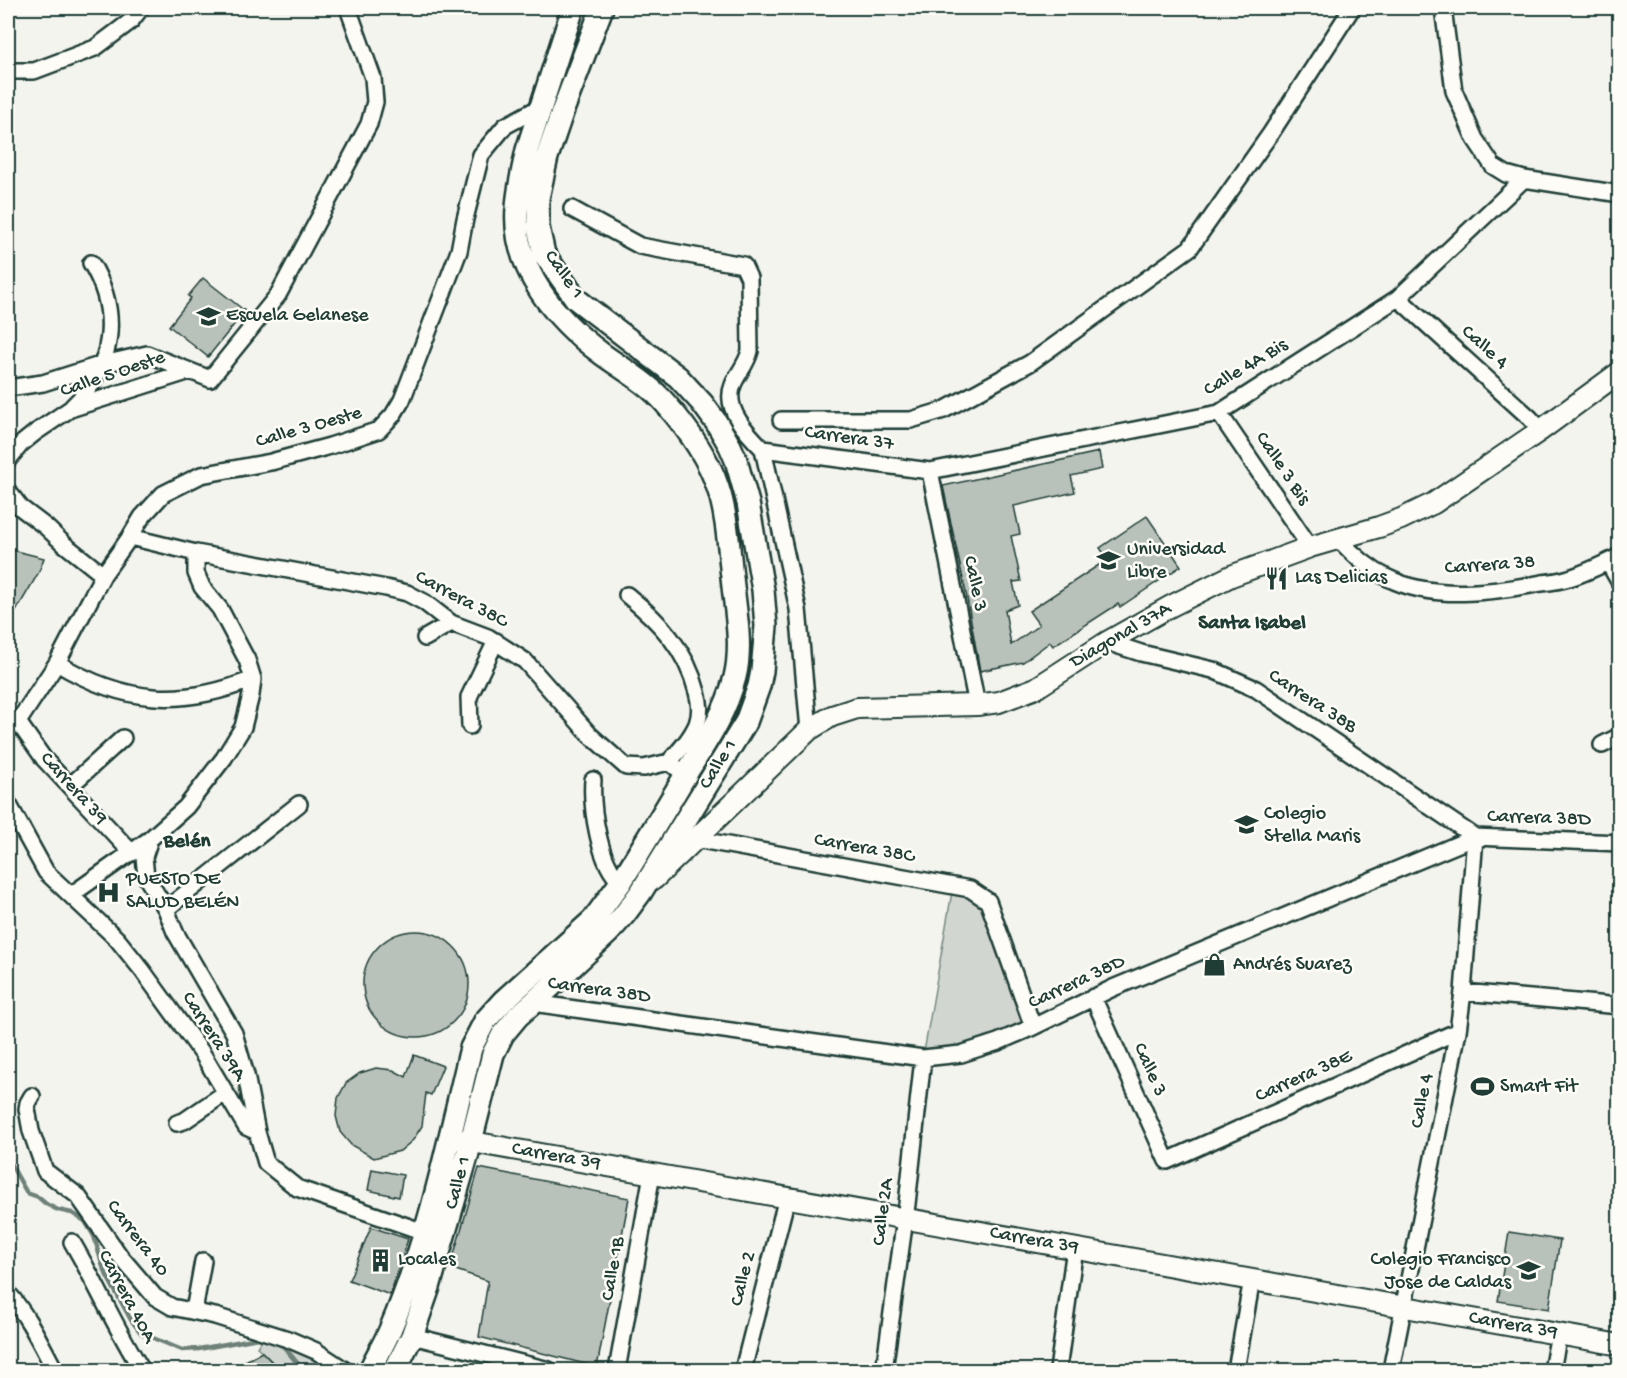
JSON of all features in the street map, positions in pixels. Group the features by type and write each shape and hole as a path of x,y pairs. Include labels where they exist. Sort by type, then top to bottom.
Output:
{"main road":[{"name":"Calle 1","path":"370,1371 390,1331 409,1280 424,1232 471,1048 485,1021 503,1001 593,920 621,882 724,711 736,675 737,628 731,567 718,488 707,462 682,424 648,386 566,324 537,285 523,259 517,230 517,209 524,165 573,8"},
{"name":"Calle 1","path":"395,1371 412,1336 429,1287 494,1054 503,1034 518,1016 609,932 641,892 746,722 759,686 764,655 766,626 763,590 748,502 733,453 716,422 678,377 576,299 544,254 538,227 538,198 547,157 602,8"}],"street":[{"path":"8,71 34,71 95,48 131,21 141,8"},
{"name":"Calle 5 Oeste","path":"8,460 21,444 70,409 190,370 210,379 278,295 369,124 375,102 373,78 348,8"},
{"path":"781,420 911,420 944,410 1030,363 1190,248 1271,133 1352,8"},
{"path":"1443,8 1454,91 1475,139 1493,166 1506,174 1524,179 1620,194"},
{"name":"Calle 3 Oeste","path":"13,725 57,663 103,574 142,517 163,494 201,475 271,462 379,430 393,416 402,400 459,251 481,155 505,126 542,106"},
{"name":"Calle 4A Bis","path":"930,471 1219,413 1398,298 1524,179"},
{"path":"572,208 640,246 743,265 749,278 750,351 747,362 733,383 731,396 738,418 748,434 763,448 798,609 809,730"},
{"path":"70,409 94,381 103,364 108,346 109,309 105,291 91,263"},
{"name":"Calle 4","path":"1398,298 1540,430"},
{"path":"8,388 43,383 103,364 147,354 190,370"},
{"name":"Diagonal 37A","path":"641,892 809,730 832,716 857,708 977,705 999,702 1036,688 1107,642 1231,576 1310,547 1379,527 1434,503 1620,372"},
{"name":"Calle 3 Bis","path":"1219,413 1310,547"},
{"name":"Carrera 37","path":"763,448 930,471"},
{"name":"Calle 3","path":"930,471 977,705"},
{"path":"8,491 21,508 103,574"},
{"name":"Carrera 38C","path":"130,537 196,553 407,593 424,602 451,623 496,641 525,661 590,735 626,767 644,768 669,762"},
{"name":"Carrera 38","path":"1339,538 1348,549 1373,570 1390,580 1429,591 1472,592 1517,588 1569,578 1614,559"},
{"path":"71,895 132,853 186,807 224,758 243,727 253,679 247,660 220,609 202,587 196,573 196,553"},
{"path":"1614,559 1620,583"},
{"path":"627,595 661,625 682,654 693,677 701,707 697,724 684,745 669,762 686,775"},
{"path":"425,638 451,623"},
{"path":"470,726 469,697 496,641"},
{"name":"Carrera 38B","path":"1107,642 1141,653 1213,670 1256,689 1475,837"},
{"path":"57,663 76,675 119,692 164,698 187,697 220,690 253,679"},
{"name":"Carrera 39","path":"13,725 132,853"},
{"path":"1602,745 1620,736"},
{"path":"70,786 123,738"},
{"path":"593,780 595,822 601,846 612,873 621,882"},
{"name":"Carrera 39A","path":"8,803 46,872 117,939 202,1053 246,1127 257,1132 266,1163 297,1188 424,1232"},
{"path":"166,909 299,804"},
{"name":"Calle 4","path":"1391,1371 1458,1031 1475,837"},
{"name":"Carrera 38D","path":"533,1003 923,1058 961,1054 1034,1027 1113,988 1475,837 1620,843"},
{"path":"150,839 144,857 146,878 166,909 175,932 234,1033 246,1075 257,1132"},
{"name":"Carrera 38C","path":"695,839 970,889 988,901 1034,1027"},
{"path":"1463,992 1620,1006"},
{"name":"Calle 3","path":"1093,997 1167,1161"},
{"name":"Carrera 38E","path":"1167,1161 1458,1031"},
{"name":"Calle 2A","path":"884,1371 905,1218 923,1058"},
{"path":"177,1123 184,1121 225,1093"},
{"name":"Carrera 40","path":"32,1096 27,1109 31,1131 45,1171 78,1196 120,1256 155,1297 172,1307 241,1323 288,1339 316,1351 345,1371"},
{"name":"Carrera 39","path":"449,1137 1620,1345"},
{"name":"Calle 1B","path":"616,1371 652,1174"},
{"name":"Calle 2","path":"743,1371 787,1197"},
{"name":"Carrera 40A","path":"72,1242 142,1371"},
{"path":"1058,1371 1075,1248"},
{"path":"194,1311 203,1261"},
{"path":"1236,1371 1252,1279"},
{"path":"8,1293 36,1333 55,1371"},
{"path":"1552,1371 1559,1334"},
{"path":"412,1336 549,1371"}],"shaded area":[{"path":"953,886 988,901 1033,1027 923,1058"},
{"path":"266,1333 340,1370 281,1370 257,1347"}],"building":[{"path":"203,278 245,311 208,357 169,326 191,298 188,296"},
{"path":"1099,452 1102,469 1071,476 1075,492 1014,506 1020,534 1011,536 1021,581 1013,582 1018,605 1005,610 1011,645 1039,625 1029,611 1108,559 1100,548 1147,516 1181,566 1120,607 1118,604 1053,646 1050,642 1023,662 980,671 943,486"},
{"path":"12,550 44,558 39,572 8,625 8,566"},
{"path":"416,931 436,935 454,946 465,964 469,984 465,1004 454,1022 436,1033 416,1037 396,1033 378,1022 367,1004 363,984 367,964 378,946 396,935"},
{"path":"414,1055 443,1066 431,1095 426,1093 422,1126 413,1140 400,1151 374,1158 351,1145 340,1132 336,1116 338,1098 346,1083 360,1073 376,1068 393,1070 406,1077"},
{"path":"479,1168 629,1198 597,1367 479,1337 488,1281 450,1268"},
{"path":"372,1169 403,1175 399,1197 368,1190"},
{"name":"Locales","path":"371,1227 408,1239 390,1295 349,1280"},
{"name":"Colegio Francisco Jose de Caldas","path":"1509,1232 1560,1240 1549,1309 1498,1301"},
{"path":"262,1352 281,1371 227,1371"}],"waterway":[{"path":"8,1155 27,1193 58,1210 72,1213 85,1221 94,1236 108,1278 131,1320 141,1333 182,1350 258,1338 269,1340"},
{"path":"276,1342 284,1347 303,1370"}],"place":[{"name":"Escuela Gelanese","path":"208,316"},
{"name":"Universidad Libre","path":"1109,561"},
{"name":"Las Delicias","path":"1277,578"},
{"name":"Colegio Stella Maris","path":"1246,825"},
{"name":"PUESTO DE SALUD BELÉN","path":"108,892"},
{"name":"Andrés Suarez","path":"1215,965"},
{"name":"Smart Fit","path":"1482,1087"},
{"name":"Locales","path":"380,1260"},
{"name":"Colegio Francisco Jose de Caldas","path":"1529,1271"}],"district":[{"name":"Santa Isabel","path":"1252,624"},
{"name":"Belén","path":"187,842"}]}
